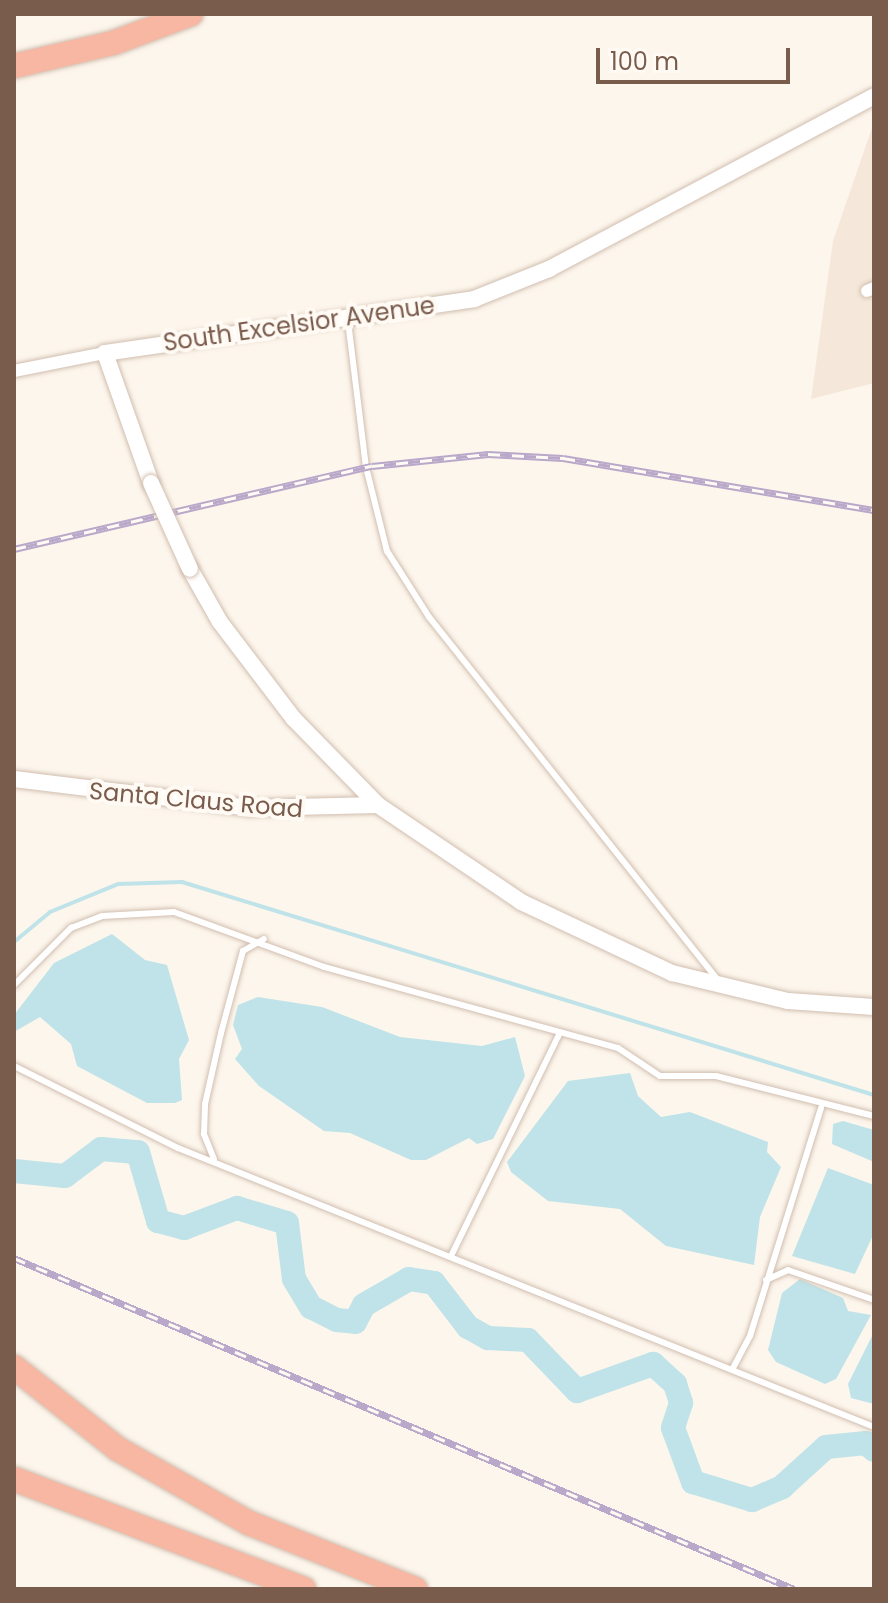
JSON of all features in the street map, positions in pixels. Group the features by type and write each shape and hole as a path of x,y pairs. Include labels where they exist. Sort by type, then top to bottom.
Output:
{"highway":[{"path":"14,66 113,43 191,14"},
{"path":"14,1367 118,1449 249,1523 415,1589"},
{"path":"14,1479 304,1589"}],"street":[{"name":"South Excelsior Avenue","path":"14,371 194,335 348,321 474,299 549,269 874,96"},
{"path":"105,353 151,483 190,569 220,622 294,719 378,805 521,902 672,973 788,1001 874,1007"},
{"name":"Santa Claus Road","path":"14,779 249,808 378,805"}],"lane":[{"path":"348,321 366,467 387,551 429,617 721,984"},
{"path":"14,985 71,928 102,916 174,912 264,939 324,967 559,1035 618,1048 660,1076 716,1076 821,1108 874,1116"},
{"path":"214,1159 204,1134 205,1104 221,1033 243,951 264,939"},
{"path":"452,1254 559,1035"},
{"path":"14,1066 214,1159 874,1427"},
{"path":"733,1368 766,1280 821,1108"},
{"path":"766,1280 788,1270 874,1300"}],"shaded area":[{"path":"874,122 874,383 811,399 833,241"}],"water":[{"path":"112,934 145,960 167,965 189,1040 179,1059 182,1100 175,1103 147,1103 77,1066 71,1044 40,1017 14,1032 14,1015 54,963"},
{"path":"258,997 322,1007 400,1037 482,1046 515,1037 525,1076 493,1139 477,1144 469,1138 426,1160 411,1160 350,1133 324,1131 259,1086 235,1059 242,1049 233,1025 238,1005"},
{"path":"630,1073 638,1096 661,1117 690,1112 768,1142 767,1152 781,1167 760,1217 754,1265 666,1246 620,1209 548,1201 511,1172 507,1162 568,1081"},
{"path":"843,1121 874,1130 874,1162 832,1144 833,1124"},
{"path":"828,1168 874,1185 874,1233 855,1274 792,1256"},
{"path":"800,1279 843,1298 848,1311 871,1315 836,1379 825,1384 776,1362 768,1350 782,1293"},
{"path":"874,1332 874,1404 851,1398 848,1384"}],"waterway":[{"path":"14,942 50,912 118,884 182,882 874,1095"},
{"path":"14,1171 65,1176 101,1149 138,1152 158,1221 184,1228 237,1208 287,1223 294,1279 311,1307 337,1320 355,1322 364,1305 409,1279 434,1283 468,1327 488,1338 528,1340 577,1391 653,1364 675,1384 681,1403 673,1428 693,1482 752,1500 782,1487 826,1447 866,1443 874,1450"}],"railway":[{"path":"14,549 372,466 488,454 563,458 874,510"},
{"path":"14,1258 794,1589"}]}
